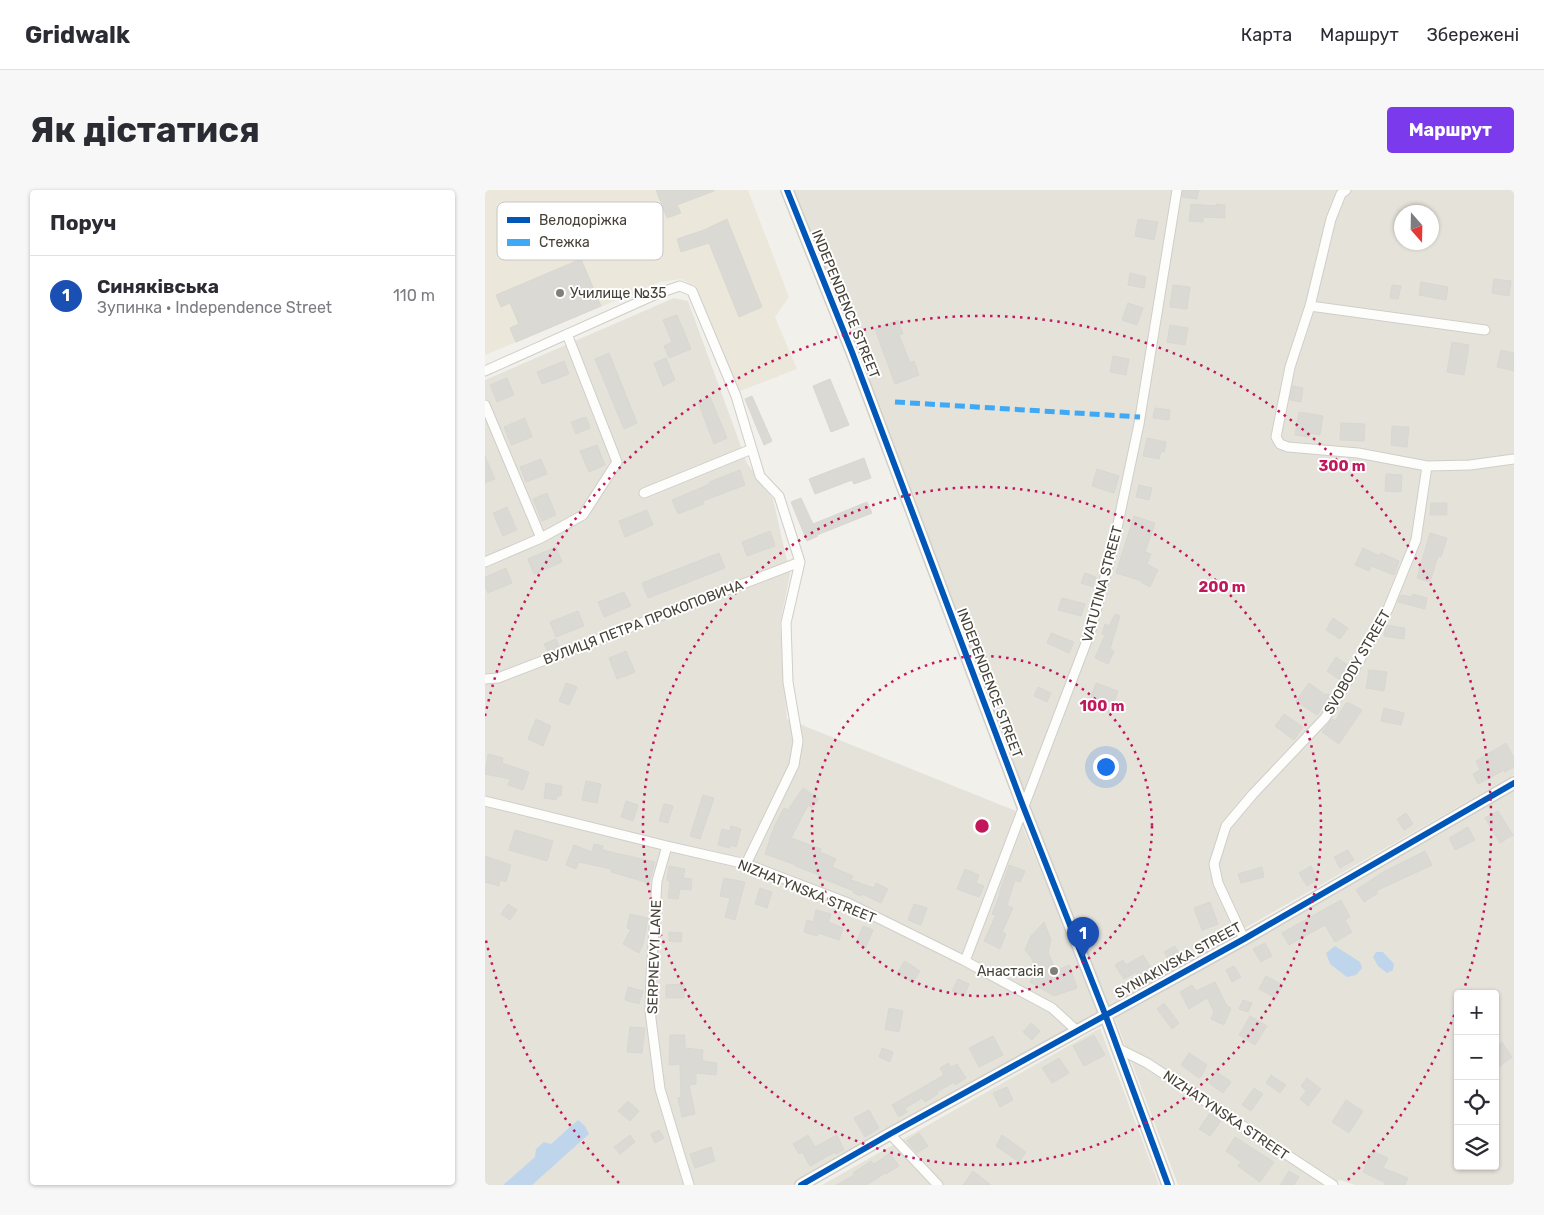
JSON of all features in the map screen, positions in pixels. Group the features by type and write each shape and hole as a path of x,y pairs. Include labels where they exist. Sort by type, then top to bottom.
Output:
{"street":[{"name":"INDEPENDENCE STREET","path":"787,190 852,352 1023,806 1105,1014 1168,1185"},
{"name":"VATUTINA STREET","path":"965,961 1091,630 1113,547 1139,424 1177,190"},
{"path":"1346,190 1341,194 1331,219 1310,306 1290,368 1275,437 1280,444 1288,447 1358,454 1427,466 1471,465 1514,459"},
{"path":"485,371 680,286 692,291 736,396 761,476 779,496 800,562 786,623 788,682 798,742 794,765 745,864"},
{"path":"1310,306 1485,330"},
{"path":"485,562 541,538 583,515 617,462 567,334"},
{"path":"485,405 541,538"},
{"path":"644,493 751,449"},
{"name":"SVOBODY STREET","path":"1244,938 1219,883 1214,864 1226,826 1253,794 1325,718 1389,609 1416,540 1427,466"},
{"name":"ВУЛИЦЯ ПЕТРА ПРОКОПОВИЧА","path":"485,679 498,678 800,562"},
{"name":"SYNIAKIVSKA STREET","path":"801,1185 889,1134 1244,938 1514,783"},
{"name":"NIZHATYNSKA STREET","path":"485,802 745,864 848,903 965,961 1052,1008 1076,1030"},
{"name":"SERPNEVYI LANE","path":"667,846 657,881 650,1011 660,1089 689,1185"},
{"name":"NIZHATYNSKA STREET","path":"1117,1048 1147,1063 1333,1185"},
{"path":"889,1134 938,1185"}],"shaded area":[{"name":"Училище №35","path":"485,190 748,190 789,297 775,317 797,369 737,392 695,288 682,279 660,282 485,355"},
{"path":"783,190 1514,190 1514,775 1108,1006"},
{"path":"674,298 688,301 747,463 773,499 790,574 780,624 787,719 1016,811 1099,1011 794,1185 485,1185 485,380"},
{"path":"1514,789 1514,1185 1355,1185 1340,1180 1333,1185 1178,1185 1114,1016"},
{"path":"1100,1028 1159,1185 822,1185"}],"water":[{"path":"1335,946 1360,962 1362,968 1356,975 1347,977 1330,964 1326,953"},
{"path":"1376,952 1383,952 1394,964 1393,970 1387,973 1378,966 1373,957"},
{"path":"578,1120 585,1126 589,1134 532,1185 503,1185 535,1157 536,1149 544,1142 551,1144"}],"building":[{"path":"656,190 714,190 677,205 681,213 667,218 663,202 661,202"},
{"path":"1183,190 1199,190 1197,199 1182,197"},
{"path":"1191,204 1225,205 1225,218 1203,217 1203,222 1189,221"},
{"path":"727,219 762,307 739,317 709,243 681,252 677,239 704,230"},
{"path":"1138,219 1158,222 1154,240 1135,236"},
{"path":"581,260 601,306 516,342 510,328 519,324 510,303 501,307 496,295"},
{"path":"1130,273 1146,277 1144,288 1128,285"},
{"path":"1494,279 1511,281 1509,296 1492,293"},
{"path":"1421,282 1448,287 1446,300 1419,295"},
{"path":"1173,285 1190,287 1187,309 1170,307"},
{"path":"1392,285 1401,286 1398,299 1390,298"},
{"path":"1128,303 1143,308 1137,325 1122,320"},
{"path":"677,315 691,349 669,358 664,346 672,342 663,320"},
{"path":"898,320 903,334 899,335 910,363 914,361 919,375 895,384 875,329"},
{"path":"1170,325 1188,328 1185,345 1167,342"},
{"path":"1452,342 1469,345 1464,375 1447,372"},
{"path":"1501,350 1514,353 1514,371 1497,367"},
{"path":"609,353 637,423 624,429 595,359"},
{"path":"1113,356 1129,359 1126,375 1110,372"},
{"path":"666,358 675,380 663,386 654,363"},
{"path":"564,361 569,374 542,384 537,372"},
{"path":"507,378 514,395 497,402 490,385"},
{"path":"830,379 849,425 831,432 813,386"},
{"path":"1293,386 1303,388 1301,402 1290,400"},
{"path":"752,396 772,441 764,445 745,399"},
{"path":"710,397 727,438 714,444 698,402"},
{"path":"1155,408 1170,410 1169,420 1153,418"},
{"path":"1299,412 1323,416 1320,435 1310,433 1309,437 1295,435"},
{"path":"586,417 590,428 576,434 571,422"},
{"path":"525,418 532,437 511,445 504,427"},
{"path":"1341,423 1365,424 1364,441 1340,440"},
{"path":"1392,426 1409,427 1407,447 1391,445"},
{"path":"1147,438 1166,442 1164,452 1161,451 1159,459 1143,456"},
{"path":"597,445 605,465 589,472 580,451"},
{"path":"485,456 495,479 485,483"},
{"path":"864,458 871,478 854,484 852,480 815,494 809,479"},
{"path":"541,459 547,474 526,482 520,467"},
{"path":"1097,469 1119,476 1114,493 1092,486"},
{"path":"740,470 745,485 703,501 704,504 678,514 672,500 710,484 709,482"},
{"path":"1386,474 1402,475 1401,492 1385,491"},
{"path":"1139,485 1152,488 1149,500 1136,497"},
{"path":"547,493 556,515 542,521 533,499"},
{"path":"801,498 813,524 867,502 872,513 817,535 807,541 791,502"},
{"path":"1431,503 1447,503 1447,515 1430,515"},
{"path":"507,507 517,530 503,536 493,513"},
{"path":"647,510 653,525 625,537 619,521"},
{"path":"1134,516 1155,523 1145,552 1151,554 1147,564 1158,570 1150,587 1142,581 1116,573"},
{"path":"770,531 775,546 747,556 742,542"},
{"path":"1430,533 1447,538 1441,557 1438,556 1430,582 1417,578"},
{"path":"556,547 562,562 534,574 528,559"},
{"path":"1363,548 1380,556 1381,553 1399,561 1394,575 1371,566 1369,571 1355,565"},
{"path":"719,553 725,568 648,598 642,583"},
{"path":"506,568 512,583 488,593 485,586 485,577"},
{"path":"1085,573 1096,577 1093,587 1081,583"},
{"path":"624,592 631,606 604,617 598,602"},
{"path":"1413,594 1427,598 1425,609 1398,602 1401,595 1412,597"},
{"path":"1062,598 1085,604 1081,616 1058,610"},
{"path":"578,611 584,626 556,637 550,622"},
{"path":"1115,614 1120,616 1110,649 1114,651 1108,664 1095,658 1105,635 1102,634 1105,624 1109,626"},
{"path":"1333,618 1348,628 1340,639 1326,630"},
{"path":"1386,625 1405,628 1404,639 1384,636"},
{"path":"1051,633 1074,642 1069,653 1047,643"},
{"path":"556,639 560,648 548,652 544,644"},
{"path":"626,651 635,672 617,679 609,658"},
{"path":"1336,657 1349,666 1340,680 1327,671"},
{"path":"1369,670 1387,672 1384,691 1366,688"},
{"path":"566,683 577,687 569,705 559,701"},
{"path":"1096,683 1118,691 1110,713 1088,705"},
{"path":"1309,683 1324,694 1331,695 1317,715 1296,701"},
{"path":"1038,687 1051,693 1047,702 1034,696"},
{"path":"1346,703 1362,710 1339,744 1322,732 1332,719 1335,721"},
{"path":"1384,708 1404,713 1401,725 1381,721"},
{"path":"1284,714 1303,727 1294,740 1275,726"},
{"path":"536,719 551,726 543,746 528,739"},
{"path":"1506,743 1514,758 1514,767 1505,772 1504,770 1478,784 1473,774 1480,770 1476,761"},
{"path":"488,754 503,758 502,763 529,772 523,790 508,785 510,779 485,774"},
{"path":"586,781 601,784 597,803 582,800"},
{"path":"546,783 562,786 561,796 557,796 556,800 544,798"},
{"path":"803,788 819,799 812,808 808,805 791,838 821,849 820,852 836,859 832,867 853,876 851,880 874,888 876,883 888,889 881,903 862,894 861,896 853,893 854,891 819,877 819,875 796,865 765,854 774,827 784,808 788,810"},
{"path":"703,795 714,798 700,839 690,836"},
{"path":"626,801 638,805 633,821 621,817"},
{"path":"664,804 673,806 668,823 659,821"},
{"path":"1498,811 1513,835 1500,843 1485,818"},
{"path":"1406,813 1413,824 1404,830 1397,819"},
{"path":"731,826 741,829 736,847 730,845 730,848 718,845 722,829 730,831"},
{"path":"1468,827 1475,840 1455,850 1449,838"},
{"path":"515,830 553,841 547,861 509,850"},
{"path":"594,844 603,846 602,850 655,862 649,883 611,872 611,869 579,862 576,869 566,865 574,845 592,852"},
{"path":"1348,850 1354,860 1340,868 1334,857"},
{"path":"1425,851 1432,865 1376,891 1378,893 1364,902 1356,890 1383,872"},
{"path":"485,856 511,865 506,882 500,880 499,886 485,882"},
{"path":"1009,865 1025,871 1020,882 1015,880 1007,905 1013,908 1002,932 1006,934 1000,949 984,941 996,915 992,914"},
{"path":"669,866 685,869 683,878 692,879 691,890 680,889 678,899 668,898 670,881 667,881"},
{"path":"1311,866 1318,879 1307,886 1299,873"},
{"path":"1262,867 1264,877 1241,883 1238,874"},
{"path":"965,869 979,875 976,883 984,886 979,897 957,889"},
{"path":"724,878 745,882 735,920 725,917 730,898 720,896"},
{"path":"760,888 772,892 767,908 755,904"},
{"path":"1341,900 1350,917 1345,920 1352,932 1335,942 1325,925 1289,945 1282,933"},
{"path":"1210,902 1218,924 1202,930 1194,908"},
{"path":"508,904 517,910 510,920 501,914"},
{"path":"914,904 927,908 921,925 908,920"},
{"path":"816,910 831,914 828,922 843,928 839,940 818,933 817,936 804,932 807,920 813,922"},
{"path":"630,914 648,918 643,944 639,953 623,944 631,929 627,928"},
{"path":"1044,922 1051,940 1048,952 1053,964 1060,969 1069,965 1077,988 1054,996 1030,982 1036,970 1031,957 1025,950 1031,936"},
{"path":"863,926 873,930 866,947 856,943"},
{"path":"669,932 682,933 681,942 669,941"},
{"path":"1265,943 1272,956 1261,962 1253,949"},
{"path":"1175,946 1182,958 1171,964 1164,952"},
{"path":"1143,955 1154,972 1141,981 1136,972 1124,979 1115,965 1123,960 1126,965"},
{"path":"905,961 920,971 913,983 897,973"},
{"path":"1234,966 1241,977 1232,982 1226,970"},
{"path":"1266,976 1283,985 1276,998 1259,989"},
{"path":"958,979 969,984 964,996 952,991"},
{"path":"1215,982 1227,1006 1231,1008 1224,1025 1211,1019 1214,1012 1209,1002 1211,999 1209,1001 1207,998 1189,1009 1180,992 1192,985 1196,991"},
{"path":"684,984 684,998 666,998 666,985"},
{"path":"628,987 643,991 639,1004 625,1000"},
{"path":"1243,1000 1252,1003 1248,1012 1239,1009"},
{"path":"1164,1003 1179,1023 1172,1029 1157,1009"},
{"path":"889,1008 903,1011 899,1032 885,1029"},
{"path":"1250,1016 1267,1026 1255,1045 1239,1035"},
{"path":"1031,1023 1040,1031 1032,1040 1023,1032"},
{"path":"630,1027 645,1028 642,1053 627,1052"},
{"path":"670,1035 685,1035 685,1048 703,1050 702,1061 717,1063 716,1075 696,1073 696,1084 689,1085 695,1114 682,1117 678,1098 681,1097 680,1064 669,1065"},
{"path":"1094,1035 1105,1055 1084,1066 1073,1046"},
{"path":"993,1036 1003,1055 979,1067 969,1048"},
{"path":"1502,1042 1512,1057 1499,1067 1499,1044"},
{"path":"882,1048 893,1052 890,1062 879,1057"},
{"path":"1189,1053 1207,1065 1199,1078 1181,1065"},
{"path":"1059,1058 1069,1073 1052,1083 1042,1068"},
{"path":"949,1063 951,1067 957,1064 966,1078 955,1085 954,1082 925,1102 922,1098 905,1108 907,1112 899,1117 892,1105 944,1075 940,1068"},
{"path":"1216,1071 1231,1082 1223,1093 1209,1083"},
{"path":"1271,1075 1286,1085 1280,1093 1266,1083"},
{"path":"1307,1078 1321,1089 1308,1106 1300,1099 1306,1091 1301,1086"},
{"path":"1007,1087 1013,1100 1000,1107 993,1093"},
{"path":"1254,1088 1263,1094 1251,1111 1242,1105"},
{"path":"1346,1100 1363,1111 1349,1133 1332,1122"},
{"path":"628,1101 639,1111 630,1121 618,1111"},
{"path":"869,1110 879,1128 865,1137 854,1118"},
{"path":"1210,1113 1221,1121 1210,1136 1199,1129"},
{"path":"659,1130 664,1138 655,1143 651,1134"},
{"path":"919,1133 928,1146 917,1153 907,1141"},
{"path":"630,1135 635,1142 620,1154 614,1147"},
{"path":"808,1135 815,1147 837,1135 844,1150 836,1154 835,1152 810,1166 802,1152 799,1154 793,1144"},
{"path":"1002,1135 1026,1152 1019,1162 996,1146"},
{"path":"1235,1137 1274,1162 1260,1182 1238,1166 1241,1162 1226,1151"},
{"path":"711,1147 715,1161 695,1168 690,1154"},
{"path":"1372,1151 1388,1158 1383,1168 1408,1178 1405,1185 1385,1185 1386,1183 1363,1172"},
{"path":"890,1153 899,1166 886,1174 867,1185 836,1185 854,1175 853,1173 871,1161 874,1164"},
{"path":"973,1171 991,1185 963,1185"},
{"path":"1289,1171 1299,1177 1294,1185 1280,1185"}],"marked path":[{"path":"895,402 1140,417"}],"cycle path":[{"path":"787,190 852,352 1023,806 1105,1014 1168,1185"},
{"path":"801,1185 1244,939 1514,783"}],"place":[{"name":"Училище №35","path":"560,293"},
{"name":"Синяківська","path":"1083,958"},
{"name":"Анастасія","path":"1054,971"}]}
